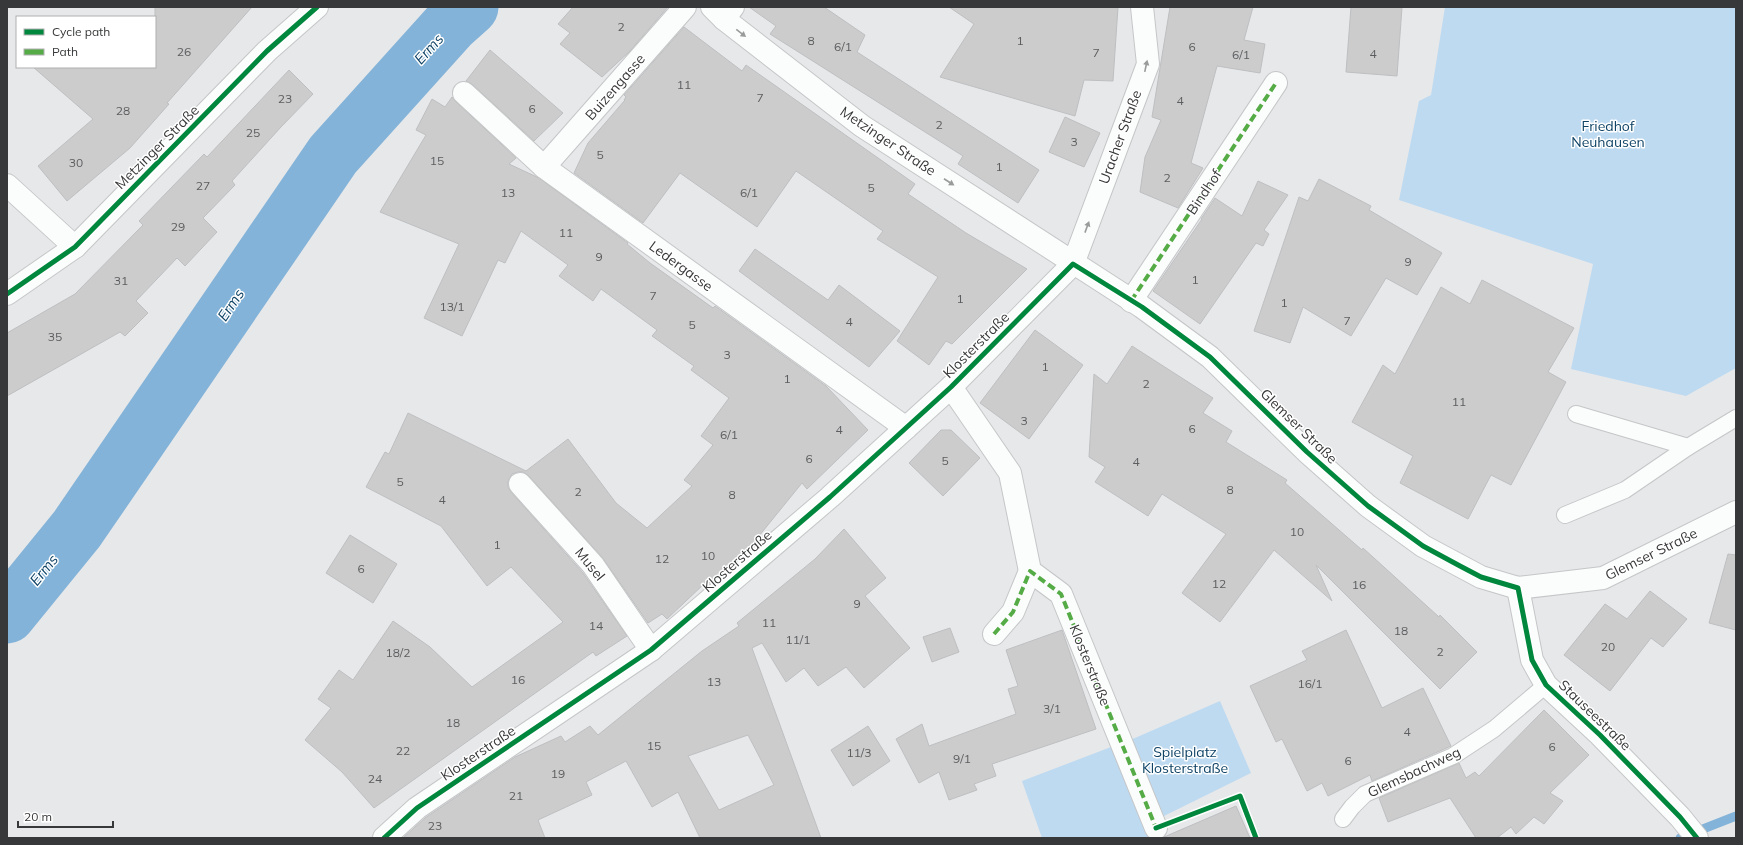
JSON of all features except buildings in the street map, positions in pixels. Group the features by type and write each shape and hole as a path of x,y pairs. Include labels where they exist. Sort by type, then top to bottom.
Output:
{"street":[{"name":"Metzinger Straße","path":"7,294 75,247 267,51 317,7"},
{"name":"Buizengasse","path":"544,167 685,7"},
{"name":"Uracher Straße","path":"1073,264 1148,64 1142,7"},
{"name":"Metzinger Straße","path":"723,11 862,126 1073,264"},
{"name":"Bindhof","path":"1131,301 1276,83"},
{"name":"Ledergasse","path":"464,93 544,167 906,428"},
{"path":"7,185 75,247"},
{"name":"Glemser Straße","path":"1073,264 1131,301 1210,357 1307,452 1368,506 1423,546 1481,577 1518,588 1603,578 1736,512"},
{"name":"Klosterstraße","path":"384,838 418,808 651,650 830,497 951,387 1073,264"},
{"name":"Klosterstraße","path":"951,387 1010,473 1030,571 1061,594 1156,828"},
{"name":"Musel","path":"520,484 593,565 651,650"},
{"path":"994,634 1013,612 1030,571"},
{"name":"Stauseestraße","path":"1518,588 1532,660 1546,685 1600,734 1680,817 1697,838"}],"lane":[{"path":"1576,414 1688,447"},
{"path":"1565,515 1624,490 1688,447 1736,418"},
{"name":"Glemsbachweg","path":"1343,819 1365,794 1453,756 1494,729 1546,685"}],"green space":[{"name":"Friedhof Neuhausen","path":"1445,7 1736,7 1736,368 1686,396 1571,369 1593,264 1399,200 1419,101 1431,95"},
{"name":"Spielplatz Klosterstraße","path":"1220,701 1251,773 1162,817 1128,785 1150,838 1042,838 1022,781 1111,747 1123,775 1128,741"}],"waterway":[{"name":"Erms","path":"7,615 77,529 333,155 451,24 470,7"},
{"path":"1680,838 1736,816"}],"marked path":[{"path":"1131,301 1276,83"},
{"path":"994,634 1013,612 1030,571 1061,594 1156,828"}],"cycle path":[{"path":"7,294 75,247 267,51 317,7"},
{"path":"384,838 417,808 651,650 830,497 951,387 1073,264 1142,307 1210,357 1307,452 1368,506 1423,546 1481,577 1518,588 1532,660 1546,685 1600,735 1680,817 1697,838"},
{"path":"1156,828 1240,796 1256,838"}]}
